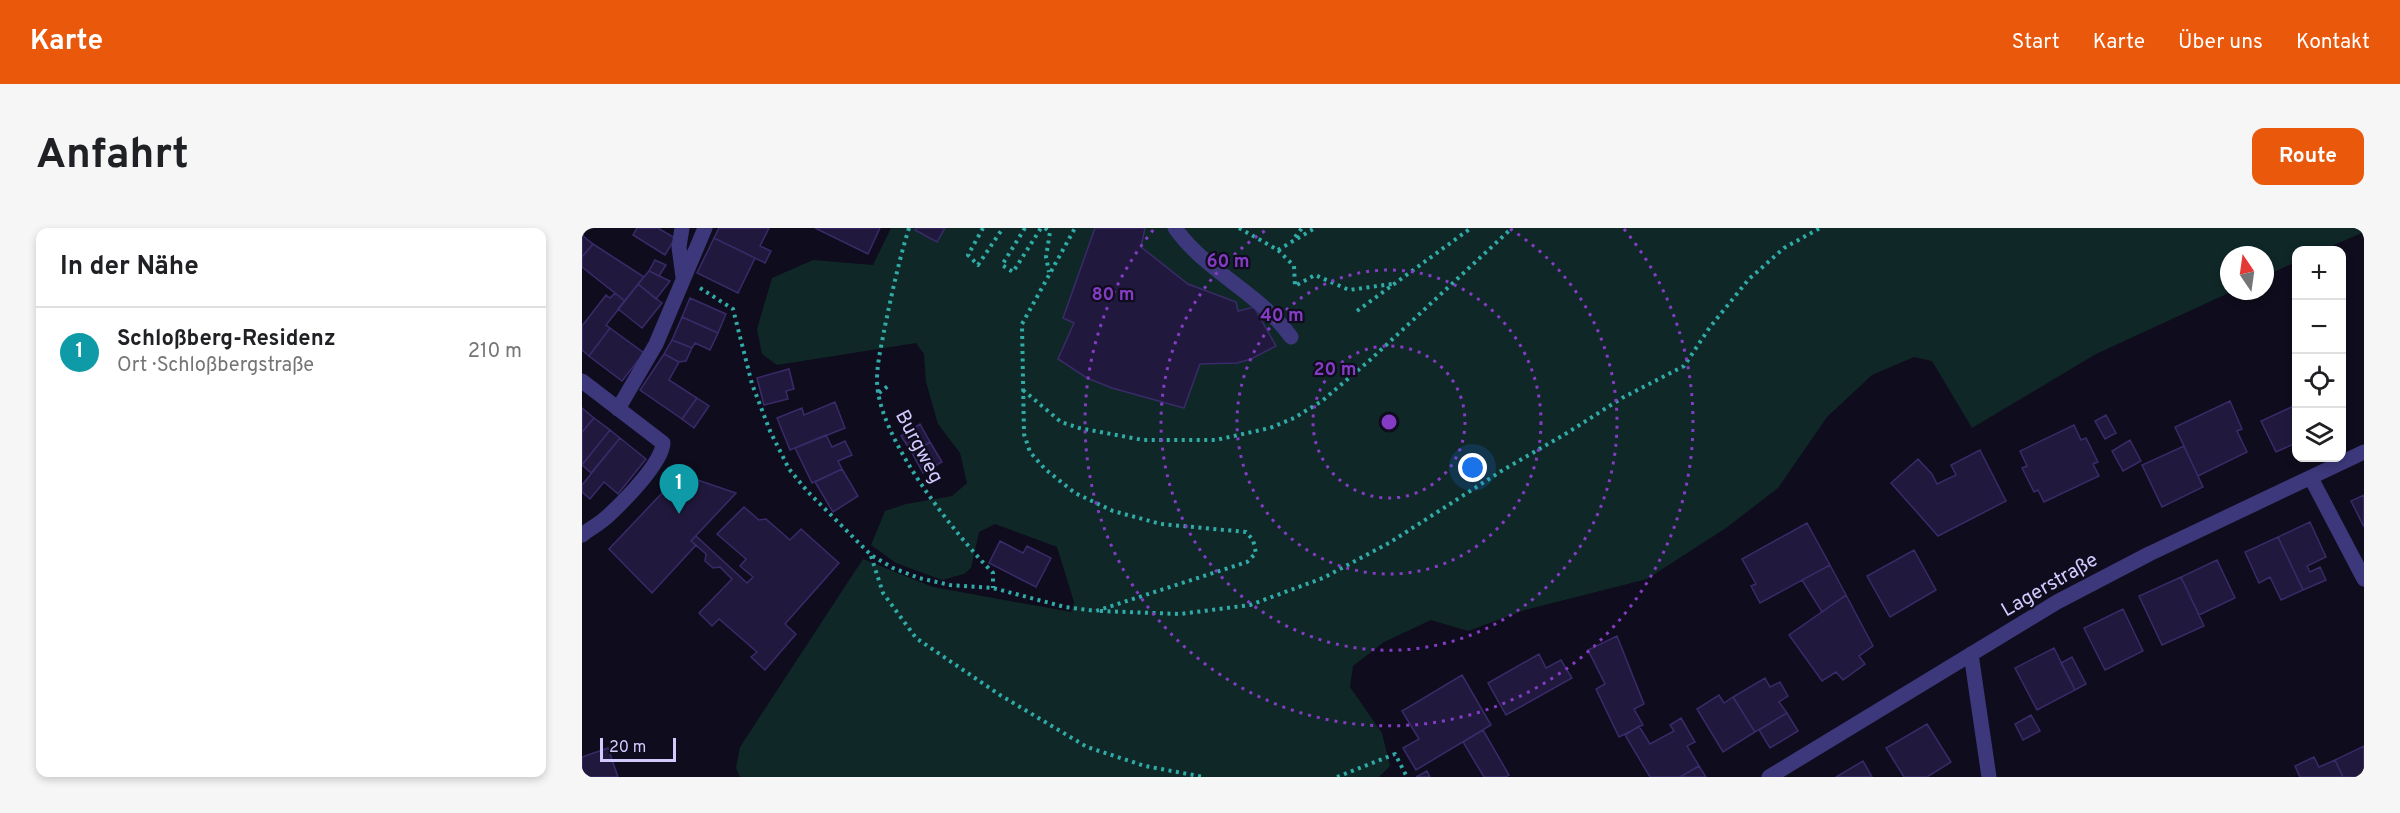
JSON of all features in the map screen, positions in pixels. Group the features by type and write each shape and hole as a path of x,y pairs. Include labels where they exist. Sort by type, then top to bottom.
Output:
{"street":[{"path":"682,228 679,247 683,277"},
{"path":"618,410 657,344 705,228"},
{"path":"1174,228 1193,249 1270,312 1291,338"},
{"path":"582,381 663,443 662,452 656,463 609,516 582,535"},
{"name":"Lagerstraße","path":"1769,777 2102,577 2364,452"},
{"path":"2312,478 2364,579"},
{"path":"1971,654 1989,777"}],"path":[{"name":"Burgweg","path":"909,228 897,268 879,356 877,381 879,393 892,434 908,463 948,522 970,550 993,573 993,588"},
{"path":"982,228 968,255 978,265 1003,228"},
{"path":"1025,228 1002,265 1013,272 1043,228 1050,232 1046,257 1049,273"},
{"path":"1075,228 1022,324 1024,434 1030,452 1045,469 1075,493 1123,514 1161,524 1246,532 1254,540 1256,553 1247,562 1096,611"},
{"path":"1239,228 1278,250 1294,266 1294,286 1315,275 1349,290 1392,284"},
{"path":"1293,240 1301,228"},
{"path":"1278,250 1314,228"},
{"path":"1357,311 1471,228"},
{"path":"1022,389 1043,410 1060,422 1079,428 1143,440 1216,440 1270,428 1294,418 1322,401 1370,360 1512,228"},
{"path":"683,277 733,309 752,384 770,431 789,469 808,492 870,555 893,568 919,578 950,585 993,588 1056,605 1096,611 1179,614 1250,605 1323,578 1370,553 1494,475 1567,434 1622,398 1684,366 1710,327 1749,279 1784,249 1820,228"},
{"path":"879,393 888,386"},
{"path":"870,555 883,593 916,638 1000,695 1087,747 1145,765 1204,777"},
{"path":"1337,777 1395,754 1407,777"}],"green space":[{"path":"891,228 2364,228 2364,232 2331,246 2292,246 2292,264 2274,272 2274,246 2220,246 2220,297 2096,354 1972,428 1932,361 1914,357 1872,375 1827,417 1778,488 1726,528 1647,579 1525,610 1468,631 1431,620 1384,642 1353,666 1350,687 1382,733 1390,766 1379,777 740,777 736,768 740,747 863,559 933,587 1071,612 1074,602 1057,547 995,524 979,532 971,568 964,574 942,580 896,563 871,545 885,511 906,504 952,496 967,483 960,453 938,424 926,382 924,354 916,343 777,365 762,354 757,329 772,278 813,260 873,265"}],"building":[{"path":"637,228 658,228 675,238 665,255 633,235"},
{"path":"719,228 769,228 760,246 771,251 765,263 714,238"},
{"path":"815,228 880,228 868,254"},
{"path":"917,228 945,228 937,242 915,230"},
{"path":"1095,228 1145,228 1141,247 1188,284 1236,302 1238,311 1254,307 1276,346 1251,359 1237,363 1200,364 1184,408 1112,388 1087,378 1058,359 1074,323 1063,318"},
{"path":"582,235 593,244 582,257"},
{"path":"714,238 755,258 738,293 697,273"},
{"path":"593,244 644,277 625,301 582,267 582,257"},
{"path":"655,260 666,265 659,276 649,271"},
{"path":"649,271 670,281 656,299 638,284"},
{"path":"638,284 662,303 642,328 618,309"},
{"path":"615,293 625,301 606,325 610,328 589,356 582,350 582,326 606,295 610,298"},
{"path":"690,298 726,314 718,333 682,317"},
{"path":"682,317 718,333 710,350 695,343 692,348 672,340"},
{"path":"610,328 644,353 622,381 589,356"},
{"path":"672,340 692,348 686,361 679,362 664,354"},
{"path":"664,354 679,362 669,380 697,398 682,419 640,390"},
{"path":"789,369 794,389 786,391 788,399 764,405 757,378"},
{"path":"697,398 709,406 694,428 682,419"},
{"path":"2230,401 2242,429 2237,431 2247,452 2198,476 2175,427"},
{"path":"835,402 845,428 790,450 777,418 802,408 804,415"},
{"path":"2292,407 2292,445 2276,452 2261,421"},
{"path":"582,408 594,418 582,432"},
{"path":"2106,415 2116,433 2105,439 2095,421"},
{"path":"594,418 610,430 582,465 582,432"},
{"path":"920,424 930,442 912,453 901,436"},
{"path":"2074,425 2081,440 2086,438 2098,462 2093,464 2099,476 2044,502 2038,490 2034,492 2022,468 2027,466 2020,451"},
{"path":"610,430 620,438 591,473 582,465"},
{"path":"826,435 832,447 845,441 852,455 838,461 842,469 812,483 795,448"},
{"path":"620,438 646,459 618,494 604,482 590,499 582,492 582,485"},
{"path":"2130,440 2141,461 2123,471 2112,451"},
{"path":"930,442 942,462 923,473 912,453"},
{"path":"2184,446 2203,487 2162,507 2142,465"},
{"path":"1980,450 2006,501 1938,536 1891,483 1918,459 1932,474 1937,484 1956,475 1951,465"},
{"path":"842,469 858,496 833,512 815,482"},
{"path":"680,474 736,493 691,541 696,545 652,593 609,549"},
{"path":"2364,495 2364,527 2351,501"},
{"path":"744,507 759,520 766,519 790,540 801,529 839,563 785,624 796,634 765,670 751,657 757,652 719,619 712,626 699,613 732,579 720,567 713,568 705,561 706,554 691,541 696,536 747,583 753,577 740,566 746,559 717,534"},
{"path":"2310,522 2326,557 2307,566 2310,572 2320,567 2326,580 2303,590 2278,537"},
{"path":"1807,523 1830,565 1760,603 1751,586 1756,584 1742,559"},
{"path":"2278,537 2303,590 2281,600 2270,577 2259,583 2245,552"},
{"path":"1000,541 1023,553 1027,546 1051,558 1036,587 989,563"},
{"path":"1914,550 1936,590 1890,617 1867,576"},
{"path":"2217,560 2235,598 2199,615 2181,577"},
{"path":"1830,565 1846,595 1822,612 1802,580"},
{"path":"2181,577 2204,626 2162,645 2139,596"},
{"path":"1846,595 1873,646 1859,656 1865,664 1843,680 1836,672 1822,681 1789,635"},
{"path":"2123,609 2143,651 2105,670 2084,628"},
{"path":"1617,636 1644,704 1634,709 1643,725 1619,737 1596,689 1605,684 1588,650"},
{"path":"2054,648 2075,690 2037,710 2015,668"},
{"path":"1539,654 1546,668 1561,660 1572,678 1506,715 1488,683"},
{"path":"2072,657 2086,684 2075,690 2061,663"},
{"path":"1462,675 1491,725 1416,770 1403,748 1419,739 1402,711"},
{"path":"1765,678 1770,687 1780,682 1788,696 1779,702 1787,713 1755,732 1733,697"},
{"path":"1719,695 1724,703 1733,697 1755,732 1723,752 1697,709"},
{"path":"1787,713 1798,731 1770,748 1759,730"},
{"path":"2031,715 2040,731 2023,740 2015,724"},
{"path":"1681,718 1695,742 1687,746 1699,766 1680,777 1650,777 1625,735 1639,726 1650,744 1674,731 1670,725"},
{"path":"1927,724 1951,762 1927,777 1904,777 1886,748"},
{"path":"1483,730 1509,775 1506,777 1484,777 1463,742"},
{"path":"2364,746 2364,777 2343,777 2335,760"},
{"path":"608,748 618,777 582,777 582,757"},
{"path":"2314,757 2319,767 2335,760 2343,777 2300,777 2295,766"},
{"path":"1863,761 1872,777 1836,777"},
{"path":"1699,766 1706,777 1680,777"},
{"path":"1427,771 1430,777 1416,777"}],"place":[{"name":"Schloßberg-Residenz","path":"679,514"}]}
